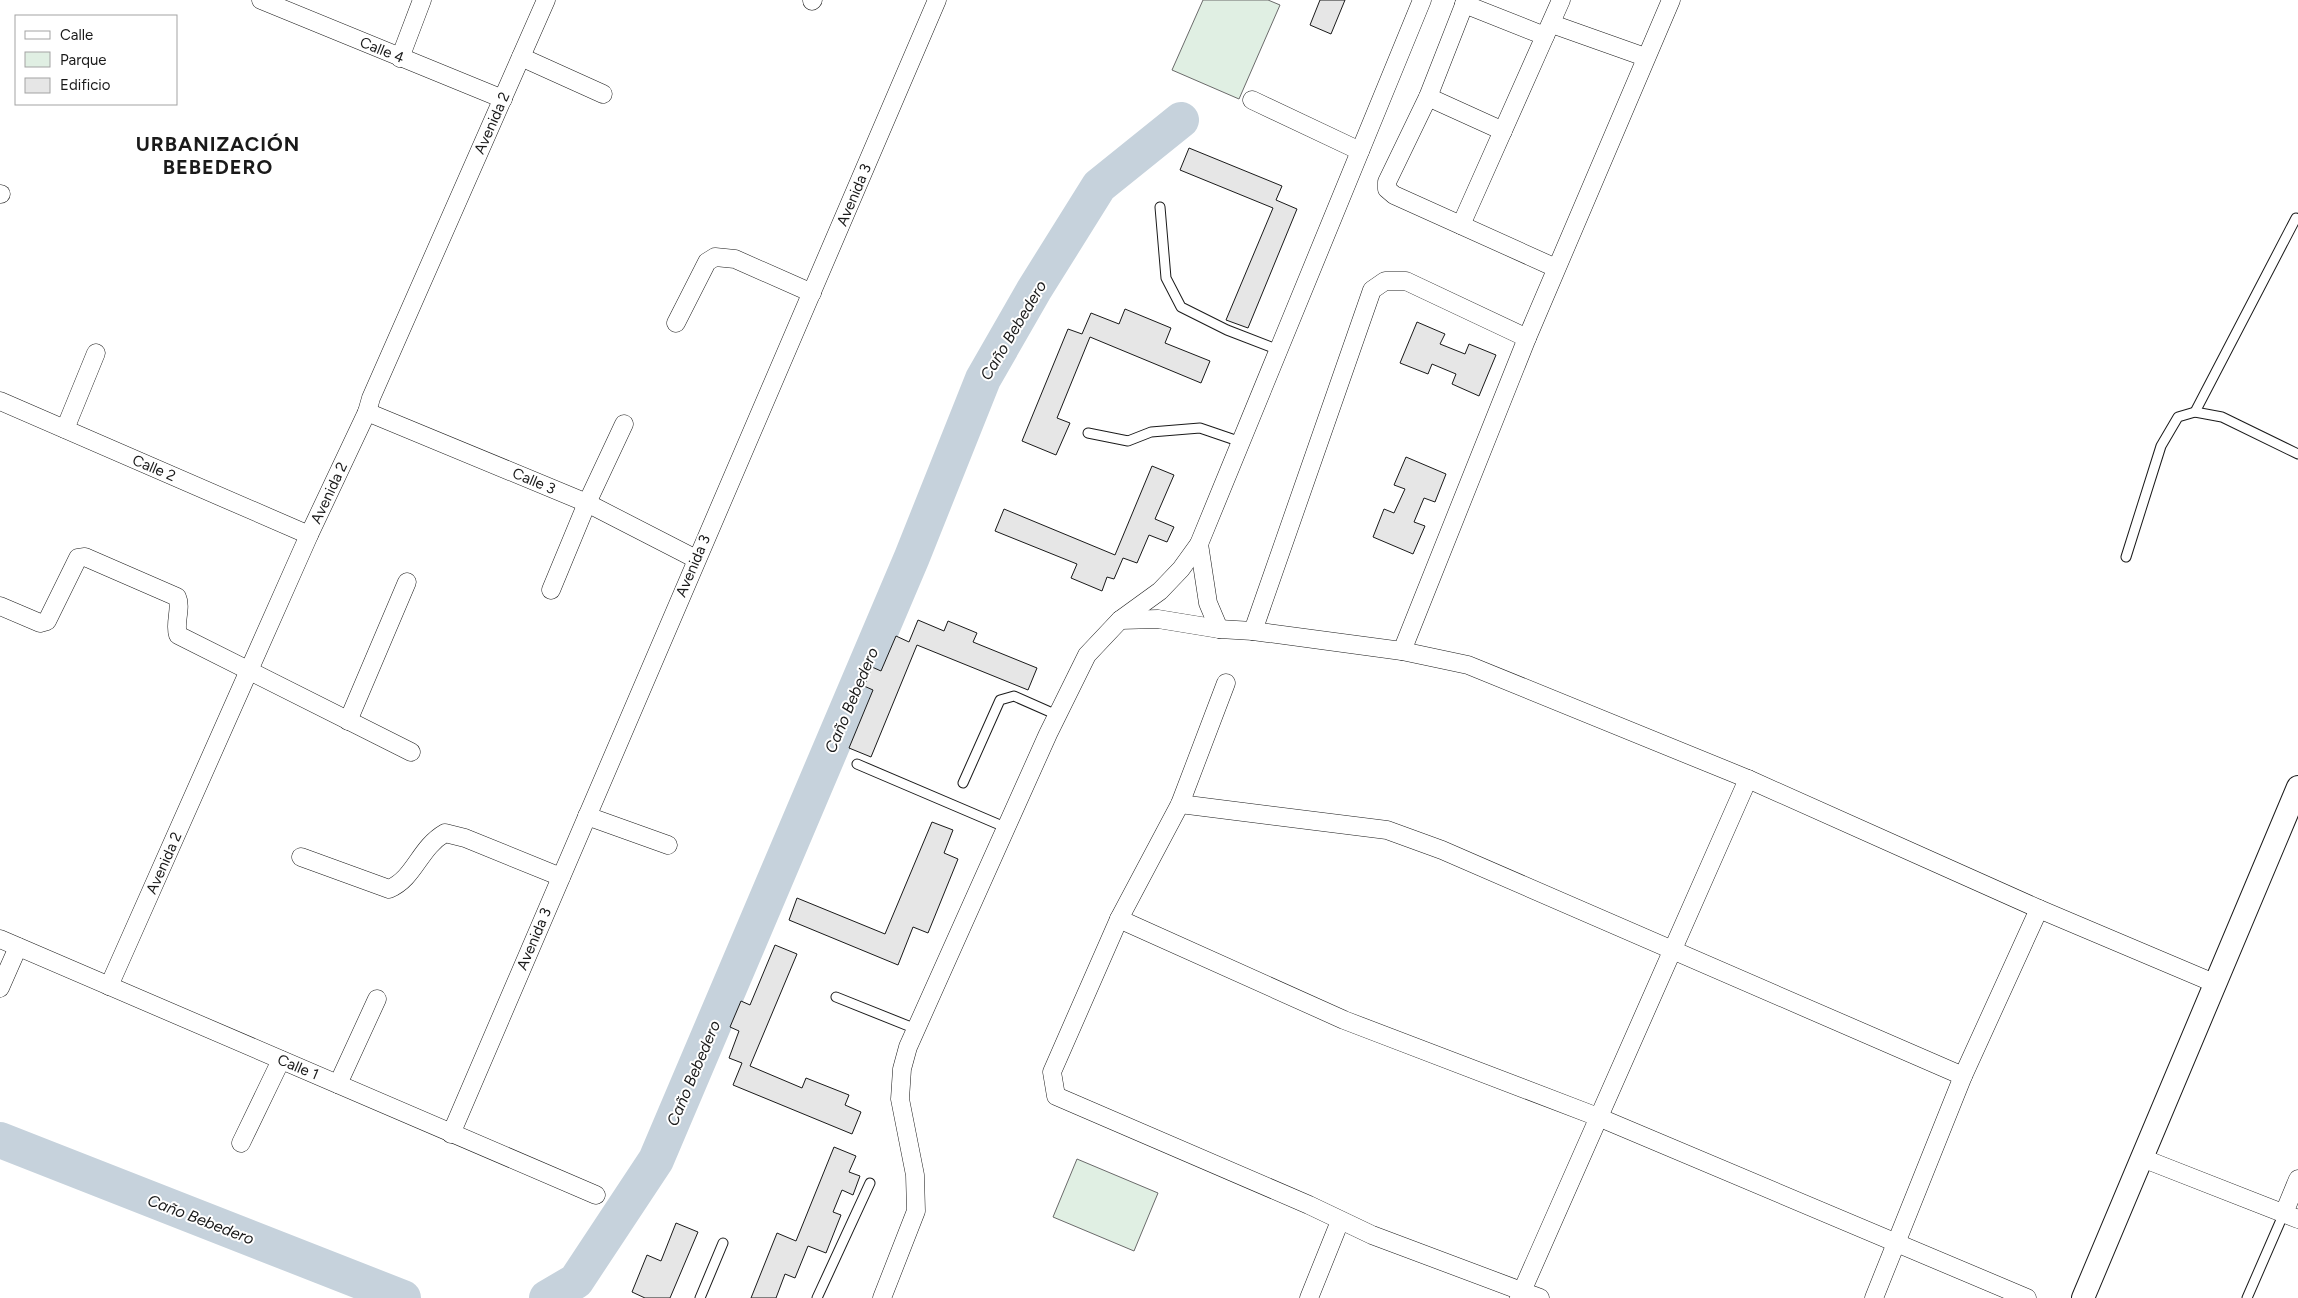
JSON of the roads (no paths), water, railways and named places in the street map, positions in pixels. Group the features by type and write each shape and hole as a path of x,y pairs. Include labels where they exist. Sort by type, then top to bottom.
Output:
{"street":[{"name":"Calle 4","path":"261,0 502,99"},
{"path":"400,58 422,0"},
{"name":"Avenida 2","path":"109,986 248,670 367,412 371,398 546,0"},
{"name":"Avenida 3","path":"452,1134 696,559 937,0"},
{"path":"882,1298 916,1211 915,1175 900,1099 902,1069 908,1047 1057,715 1088,656 1120,620 1160,591 1181,569 1199,544 1422,0"},
{"path":"1461,225 1562,0"},
{"path":"1402,651 1527,338 1645,57 1671,0"},
{"path":"1556,268 1394,195 1387,190 1387,182 1428,97 1465,2 1548,30 1645,57"},
{"path":"521,57 603,94"},
{"path":"1428,97 1503,131"},
{"path":"1252,100 1360,151"},
{"path":"676,323 707,262 715,257 735,259 812,293"},
{"path":"1253,631 1372,290 1385,281 1406,281 1527,338"},
{"path":"65,429 96,354"},
{"name":"Calle 2","path":"0,401 309,535"},
{"name":"Calle 3","path":"367,412 587,503 696,559"},
{"path":"551,590 587,503 624,424"},
{"path":"1199,544 1208,603 1219,629"},
{"path":"0,606 40,623 47,621 78,558 85,557 177,597 179,601 176,629 178,635 411,752"},
{"path":"348,721 407,582"},
{"path":"1120,620 1158,619 1219,629 1253,631 1402,651 1468,665 1748,779 2039,909 2214,983"},
{"path":"1226,683 1180,804 1119,919 1052,1072 1056,1096 1300,1201 1372,1236 1521,1294 1540,1298"},
{"path":"1521,1294 1748,779"},
{"path":"2083,1298 2298,787"},
{"path":"1180,804 1388,830 1442,850 1963,1076"},
{"path":"587,816 668,845"},
{"path":"301,857 389,889 401,884 433,840 444,833 465,838 561,876"},
{"path":"1874,1298 1963,1076 2039,909"},
{"path":"1119,919 1344,1020 1598,1117 2027,1298"},
{"name":"Calle 1","path":"0,939 596,1195"},
{"path":"0,988 18,947"},
{"path":"338,1084 377,999"},
{"path":"242,1143 281,1060"},
{"path":"2142,1158 2291,1216 2298,1180"},
{"path":"1309,1298 1340,1221"}],"lane":[{"path":"1160,207 1166,278 1180,307 1227,330 1279,350"},
{"path":"2195,412 2296,218"},
{"path":"2126,557 2161,446 2178,417 2195,412 2222,417 2298,454"},
{"path":"1088,433 1128,441 1151,432 1200,428 1241,442"},
{"path":"963,783 1000,700 1014,696 1057,715"},
{"path":"857,764 1007,828"},
{"path":"836,997 916,1029"},
{"path":"817,1298 870,1183"},
{"path":"2247,1298 2291,1216"},
{"path":"700,1298 723,1243"}],"waterway":[{"name":"Caño Bebedero","path":"547,1298 576,1281 656,1160 912,557 983,379 1034,290 1099,186 1181,120"},
{"name":"Caño Bebedero","path":"0,1140 403,1298"}],"district":[{"name":"URBANIZACIÓN BEBEDERO","path":"218,156"}]}
